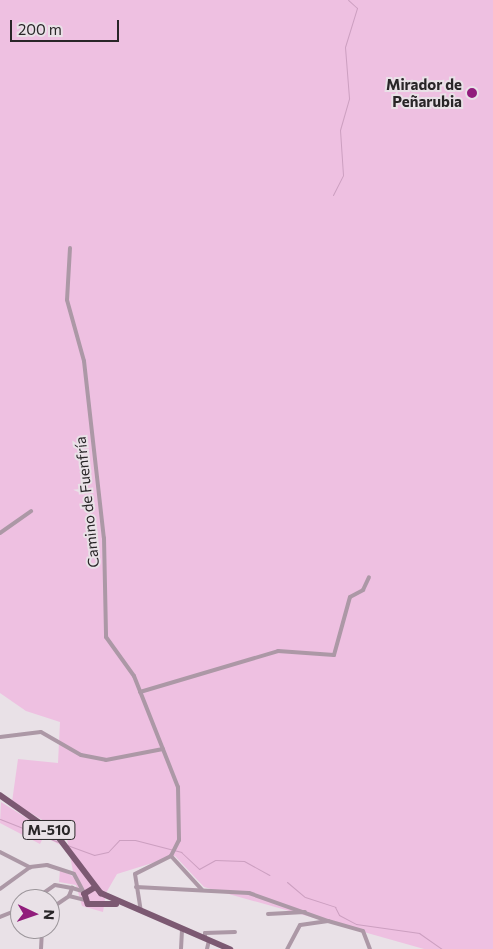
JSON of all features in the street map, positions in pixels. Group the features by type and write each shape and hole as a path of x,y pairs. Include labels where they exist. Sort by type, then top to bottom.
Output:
{"main road":[{"name":"M-510","path":"0,795 57,835 87,876 88,890 85,900"},
{"path":"88,890 101,893 121,905 230,949"},
{"path":"99,903 101,893"},
{"path":"85,900 90,905 99,903 121,905"}],"street":[{"name":"Camino de Fuenfría","path":"70,248 67,300 84,361 104,538 106,637 140,692 178,787 180,827 173,853"},
{"path":"0,533 31,511"},
{"path":"140,692 278,651 334,655 350,597 363,590 369,577"},
{"path":"1,735 41,732 81,755 106,760 163,750"},
{"path":"0,852 30,867 64,868 88,890"},
{"path":"140,912 134,876 173,853 202,890"},
{"path":"20,863 21,872"},
{"path":"0,889 30,867"},
{"path":"60,902 69,896 79,882"},
{"path":"49,889 55,885 88,890"},
{"path":"136,887 249,893 328,921 363,931 368,948"},
{"path":"69,896 85,900"},
{"path":"268,914 305,912"},
{"path":"287,949 300,925 328,921"},
{"path":"181,949 182,930"},
{"path":"207,949 205,933 235,932"}],"shaded area":[{"path":"0,0 493,0 493,949 424,949 204,887 175,856 117,874 106,893 103,912 82,906 76,885 59,882 60,869 74,877 66,834 12,802 18,759 58,763 60,722 26,711 0,693"},
{"path":"1,802 52,834 60,845 44,836 40,844 0,823"}],"waterway":[{"path":"333,195 343,175 340,130 349,98 345,47 357,8 348,0"},
{"path":"0,819 58,842"},
{"path":"67,845 94,855 108,852 119,840 135,840 181,852 199,869 215,860 244,861 269,875"},
{"path":"287,882 305,897 335,907 339,915 356,924 419,933 442,949"}],"place":[{"name":"Mirador de Peñarubia","path":"472,93"}]}
